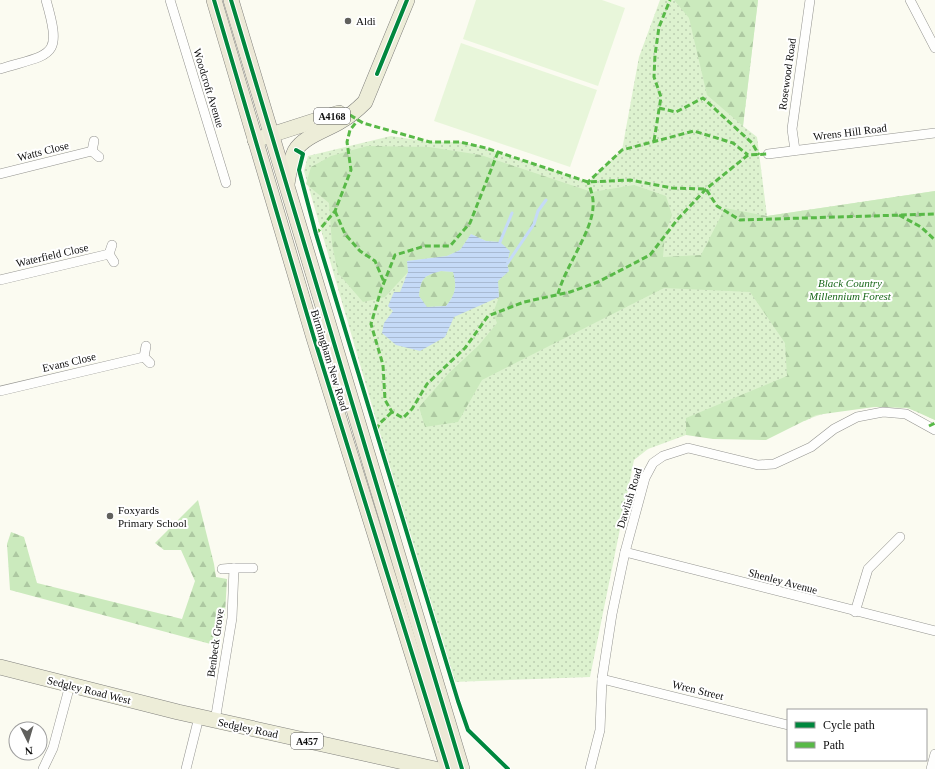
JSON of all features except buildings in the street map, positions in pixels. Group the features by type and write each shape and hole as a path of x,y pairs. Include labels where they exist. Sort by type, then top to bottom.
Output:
{"highway":[{"name":"Birmingham New Road","path":"214,0 314,338 448,769"},
{"name":"Birmingham New Road","path":"231,0 273,135 462,769"}],"main road":[{"name":"A4168","path":"287,184 290,166 296,150 309,138 355,112 365,102 378,74 407,0"},
{"name":"A4168","path":"255,140 335,115 354,103 378,74"},
{"name":"Sedgley Road West","path":"0,667 178,712"},
{"name":"Sedgley Road","path":"178,712 435,769"}],"street":[{"path":"0,69 44,56 50,51 53,44 54,34 46,0"},
{"name":"Woodcroft Avenue","path":"170,0 226,183"},
{"name":"Rosewood Road","path":"796,150 792,128 810,0"},
{"path":"910,0 935,48"},
{"name":"Wrens Hill Road","path":"768,154 935,133"},
{"name":"Watts Close","path":"0,174 96,154 94,141"},
{"path":"112,245 109,254 114,262"},
{"name":"Waterfield Close","path":"0,280 109,254"},
{"name":"Evans Close","path":"0,391 147,360 146,346"},
{"name":"Dawlish Road","path":"590,769 600,730 602,678 612,614 625,552 645,478 653,462 663,456 688,448 758,465 774,464 811,447 834,429 857,417 883,412 906,414 935,430"},
{"path":"855,612 868,569 900,537"},
{"name":"Shenley Avenue","path":"625,552 855,612 935,631"},
{"name":"Benbeck Grove","path":"215,721 232,618 234,568"},
{"path":"222,569 253,568"},
{"name":"Wren Street","path":"602,678 787,725"},
{"path":"43,769 53,748 70,685"},
{"path":"186,769 199,717"}],"green space":[{"path":"476,0 602,0 625,8 598,86 463,39"},
{"name":"Black Country Millennium Forest","path":"660,0 758,0 743,126 757,137 767,216 935,191 935,420 910,409 895,407 868,407 841,410 827,413 805,421 686,418 686,435 648,449 634,460 590,677 452,682 304,171 308,156 391,136 430,142 460,142 486,148 588,182 622,150 639,57"},
{"path":"674,0 758,0 743,126 707,95 689,18"},
{"path":"461,43 597,90 570,167 434,121"},
{"name":"Black Country Millennium Forest","path":"367,146 429,147 481,155 592,192 634,185 666,196 672,215 665,234 663,257 701,255 725,208 767,216 935,191 935,420 908,408 874,407 816,415 766,440 713,439 686,435 686,418 787,376 785,343 750,292 664,288 482,380 458,422 425,427 419,407 449,373 479,345 497,323 493,313 499,297 498,281 509,271 507,264 509,256 500,242 486,241 471,234 460,250 447,256 407,261 408,272 385,297 363,302 338,273 332,244 329,203 306,184 311,167 331,156"},
{"path":"441,271 453,272 455,282 454,294 446,306 427,307 419,296 422,281 430,274"},
{"path":"198,500 216,577 227,579 225,614 218,646 10,590 7,544 11,532 24,537 37,583 182,619 195,581 181,550 164,550 155,543"}],"water":[{"path":"471,234 486,241 500,242 510,251 507,264 509,271 498,281 499,297 454,317 445,337 420,351 396,345 382,333 384,323 393,311 388,306 394,292 400,292 408,272 407,261 447,256 460,250","holes":["441,271 453,272 455,290 449,302 446,306 427,307 419,296 422,281 430,274"]}],"waterway":[{"path":"507,264 534,224 538,211 546,200"},
{"path":"500,242 512,213"}],"marked path":[{"path":"654,141 661,97 654,77 655,55 659,27 670,0"},
{"path":"659,108 676,112 703,98 752,143 759,155"},
{"path":"350,115 363,123 430,142 460,142 486,148 588,182 630,180 672,188 706,189 717,206 740,220 935,214"},
{"path":"316,234 335,211 351,170 347,142 350,130 358,120"},
{"path":"558,294 591,217 593,201 588,182 622,150 694,131 733,143 748,155"},
{"path":"498,152 470,223 450,246 425,246 395,255 381,290 371,324 383,365 385,400 392,412 403,418 412,409 427,384 465,348 488,316 524,302 570,292 598,282 650,255 677,220 706,189 748,155 768,154"},
{"path":"335,211 345,234 360,251 375,261 384,282"},
{"path":"899,215 921,227 935,240"},
{"path":"376,430 380,423 392,412"},
{"path":"929,426 935,423"}],"cycle path":[{"path":"214,0 314,338 448,769"},
{"path":"231,0 462,769"},
{"path":"377,74 407,0"},
{"path":"296,150 303,154 299,170 316,234 458,701 468,730 508,769"}],"place":[{"name":"Aldi","path":"348,21"},
{"name":"Foxyards Primary School","path":"110,516"}]}
